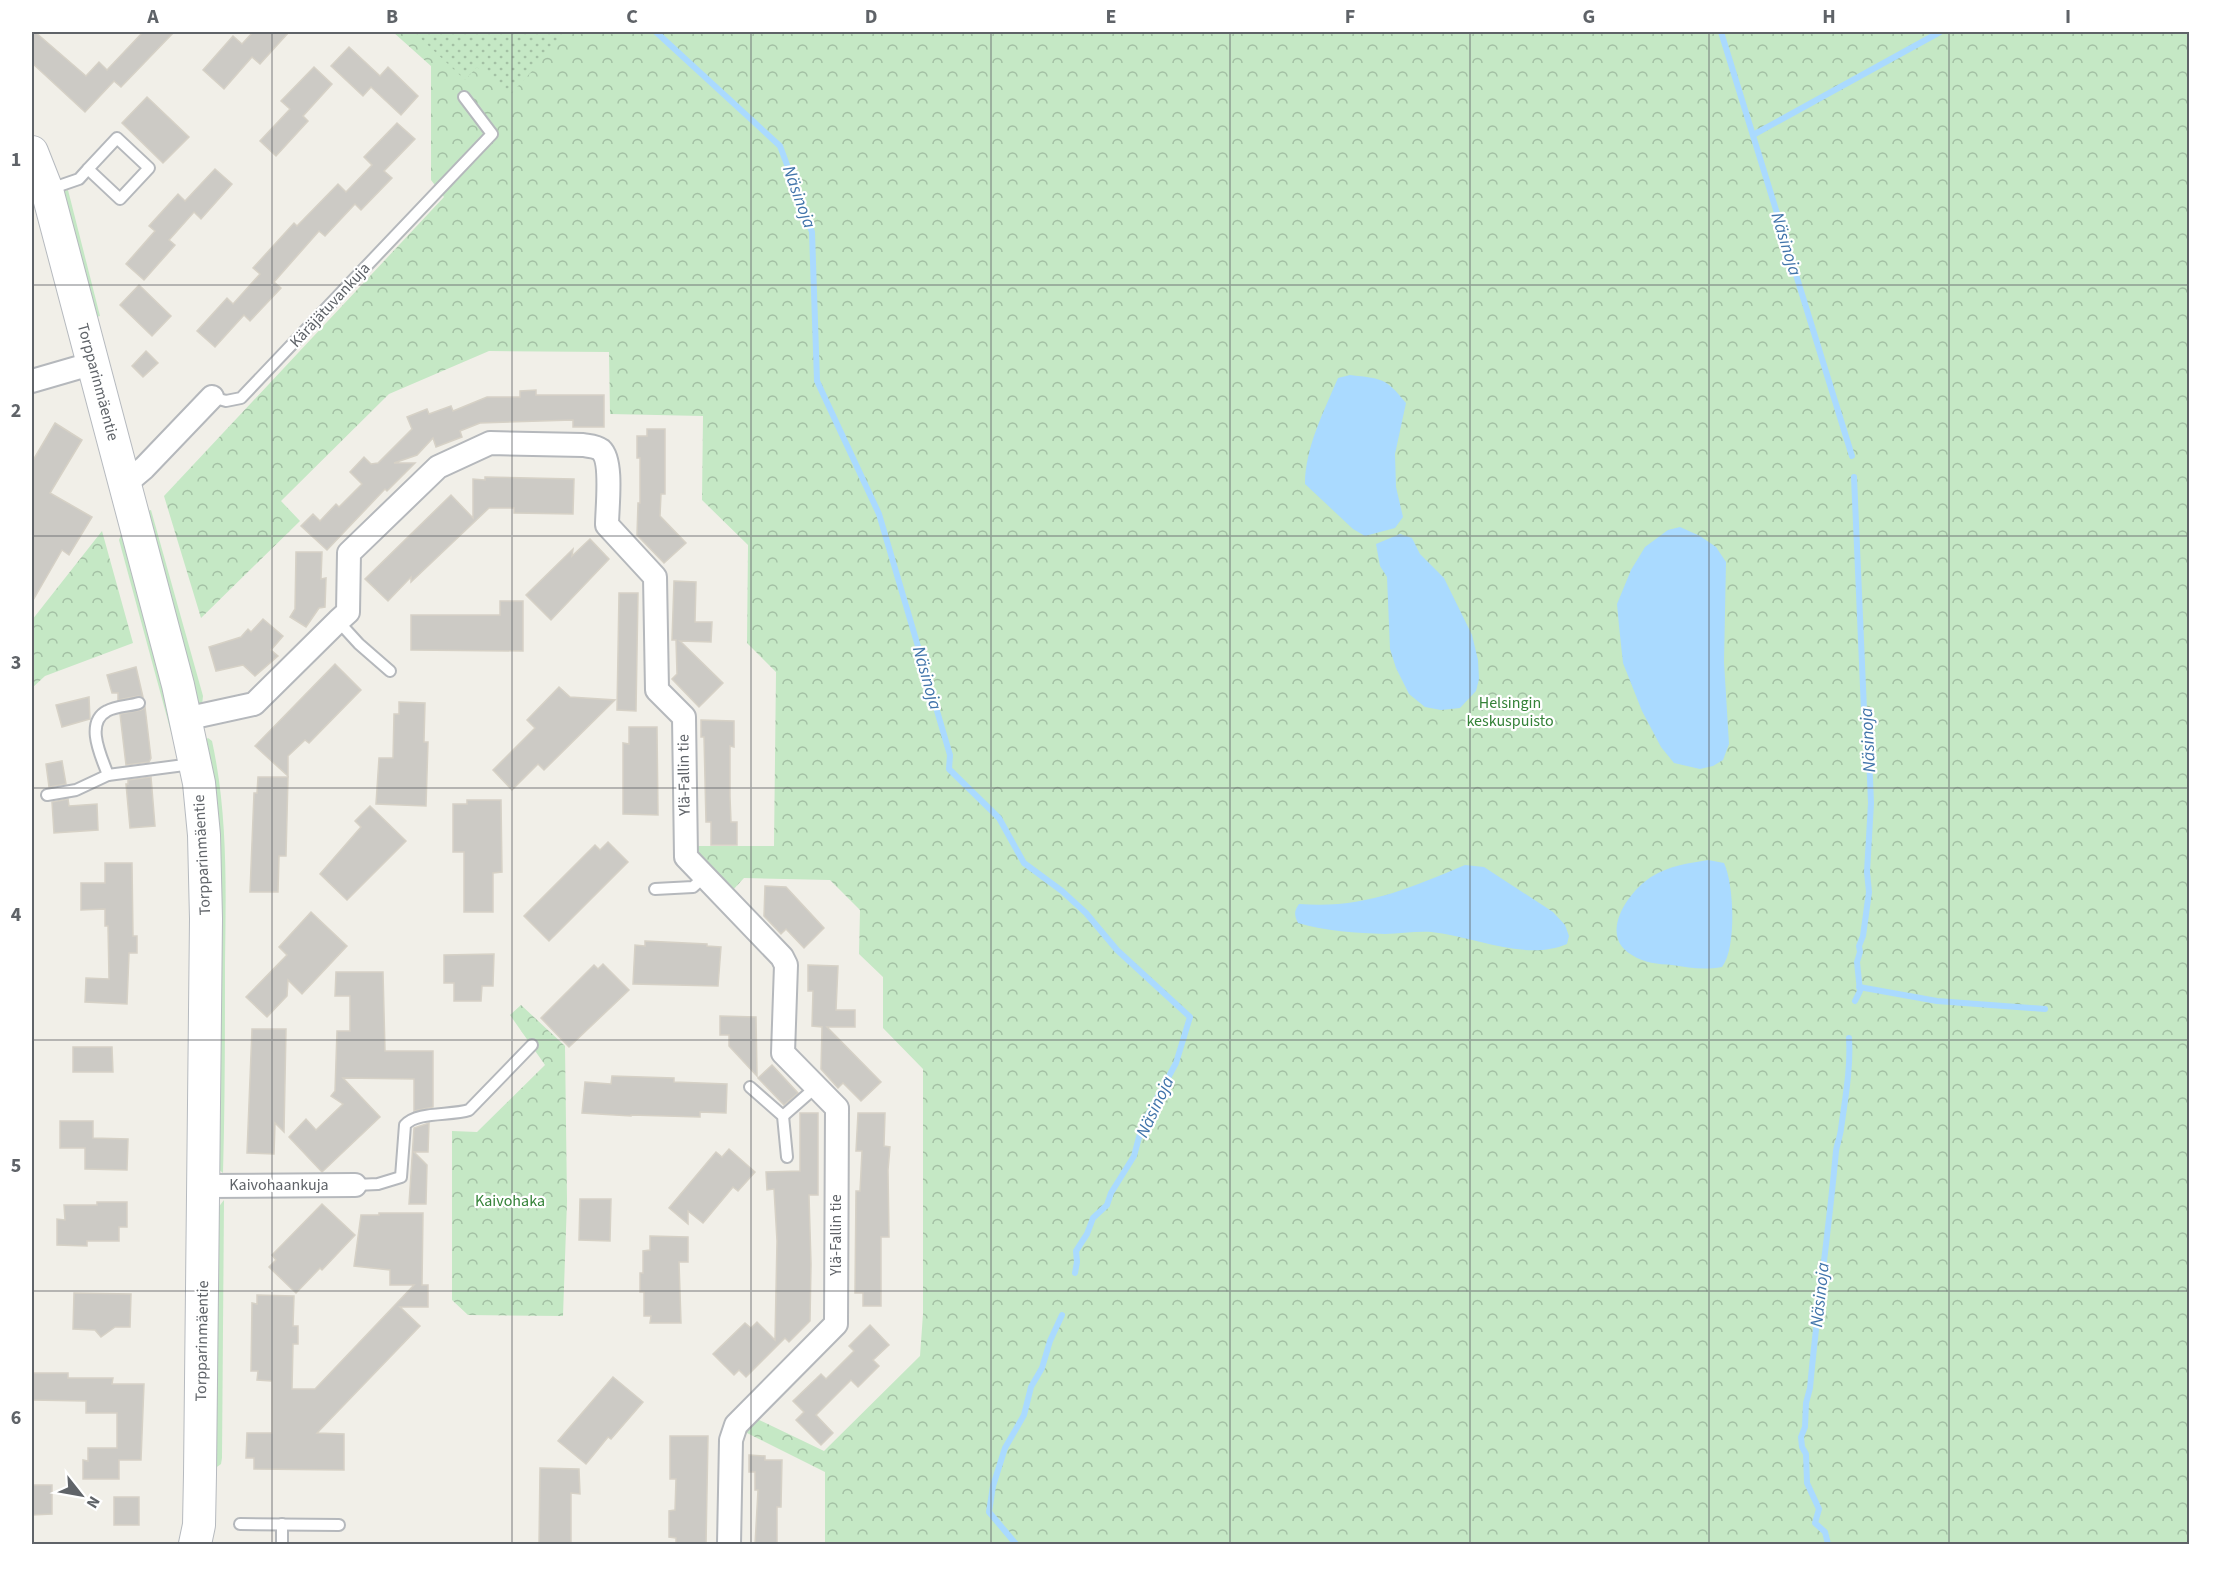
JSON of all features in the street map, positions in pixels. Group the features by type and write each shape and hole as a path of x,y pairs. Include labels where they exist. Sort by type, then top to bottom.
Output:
{"street":[{"name":"Torpparinmäentie","path":"32,152 47,190 94,363 185,719 204,835 206,919 204,1186 199,1525 195,1545"},
{"path":"32,381 94,363"},
{"name":"Käräjätuvankuja","path":"125,484 144,468 212,397"},
{"name":"Ylä-Fallin tie","path":"185,719 254,704 339,621 348,612 349,553 438,467 490,443 583,445 601,451 608,464 607,525 654,577 657,690 684,717 686,856 782,957 786,965 783,1053 837,1108 836,1324 736,1425 731,1440 729,1545"},
{"name":"Kaivohaankuja","path":"204,1186 355,1185"}],"lane":[{"name":"Käräjätuvankuja","path":"212,397 226,401 242,398 492,134 464,97"},
{"path":"47,190 79,179 88,169 117,138 149,168 120,199 88,169"},
{"path":"339,621 359,644 390,670"},
{"path":"108,775 94,733 98,723 107,711 139,703"},
{"path":"47,795 76,790 108,775 194,764"},
{"path":"655,889 693,887 705,876"},
{"path":"355,1185 378,1184 401,1177 405,1125 410,1120 442,1114 457,1114 469,1110 532,1045"},
{"path":"783,1116 816,1087"},
{"path":"750,1088 783,1116 788,1157"},
{"path":"240,1524 339,1525"},
{"path":"282,1524 282,1545"}],"green space":[{"name":"Helsingin keskuspuisto","path":"393,32 2189,32 2189,1544 825,1544 825,1472 741,1430 753,1417 824,1451 920,1356 923,1314 923,1069 883,1028 883,977 859,954 860,910 830,880 744,878 732,891 694,853 694,846 774,846 776,672 747,643 748,545 702,500 703,416 610,414 609,352 489,351 389,394 281,501 300,521 201,618 164,496 444,197 431,180 431,66"},
{"path":"414,32 568,32 509,96 477,67 465,80"},
{"path":"68,190 100,316 93,318 59,193"},
{"path":"151,510 203,696 202,705 194,701 145,512"},
{"path":"102,531 133,643 45,676 32,688 32,620"},
{"path":"125,533 178,730 171,732 119,540"},
{"path":"208,738 212,741 217,768 225,852 223,1173 217,1168 205,740"},
{"name":"Kaivohaka","path":"521,1005 565,1046 567,1201 563,1316 468,1315 452,1300 452,1131 477,1132 545,1065 510,1015"},
{"path":"224,1200 222,1458 221,1464 214,1469 214,1213"}],"water":[{"path":"1350,375 1382,381 1393,388 1406,403 1395,454 1396,487 1403,517 1395,528 1365,536 1353,529 1305,484 1308,457 1321,417 1338,378"},
{"path":"1680,527 1700,536 1716,547 1726,562 1724,662 1729,744 1723,760 1713,766 1700,769 1674,763 1661,747 1642,711 1623,663 1617,604 1631,570 1645,547 1668,530"},
{"path":"1400,534 1412,538 1420,554 1444,578 1472,635 1478,660 1479,679 1476,691 1460,708 1441,710 1425,707 1409,694 1396,668 1390,649 1387,577 1380,566 1376,544"},
{"path":"1708,860 1724,863 1732,900 1730,946 1722,967 1697,968 1651,963 1637,958 1622,947 1617,936 1620,914 1642,884 1664,870"},
{"path":"1465,865 1484,867 1553,912 1565,925 1569,936 1567,944 1551,949 1517,949 1431,932 1385,934 1330,930 1298,923 1296,918 1295,911 1299,904 1322,905 1365,900 1424,882"}],"building":[{"path":"32,32 35,32 86,76 99,62 107,70 143,32 174,32 121,87 114,81 85,112 32,63"},
{"path":"253,32 289,32 260,64 252,57 224,89 203,70 233,36 242,44"},
{"path":"349,47 380,76 388,67 418,96 401,115 371,87 363,96 331,66"},
{"path":"314,67 332,84 303,116 308,121 276,156 260,141 290,109 281,101"},
{"path":"147,97 189,137 163,163 122,123"},
{"path":"397,123 415,139 384,171 392,178 361,210 355,204 325,236 319,231 274,282 281,288 250,321 244,315 215,347 197,331 227,298 233,304 260,274 253,268 294,223 297,226 338,184 346,192 372,165 364,157"},
{"path":"215,169 232,184 201,219 194,212 169,240 175,245 144,280 126,264 155,231 149,226 178,194 185,201"},
{"path":"139,285 171,316 152,336 120,305"},
{"path":"146,351 158,363 143,377 132,366"},
{"path":"536,390 536,395 604,395 604,427 573,427 573,420 480,423 460,431 462,437 436,447 433,438 417,455 394,463 415,463 387,491 385,489 327,550 301,526 313,514 320,521 336,504 339,507 362,484 350,472 364,457 371,464 378,463 412,429 407,417 427,409 429,414 451,406 453,411 487,397 520,397 520,391"},
{"path":"55,423 82,440 50,493 92,517 69,555 62,550 32,602 32,462"},
{"path":"647,429 665,429 665,494 661,494 660,516 686,543 664,563 637,535 640,458 637,458 637,436 647,436"},
{"path":"485,477 574,479 573,514 514,513 514,508 489,508 411,582 411,577 388,601 365,579 451,495 473,518 473,479 485,480"},
{"path":"590,539 609,559 551,620 526,595 573,549 572,556"},
{"path":"296,552 322,552 321,579 326,578 325,607 319,608 306,627 290,617 295,609"},
{"path":"674,581 696,582 695,622 712,622 711,642 680,641 723,683 699,707 672,679 677,674 676,640 672,640"},
{"path":"619,593 638,593 636,711 617,710"},
{"path":"500,601 523,601 523,651 411,650 411,615 500,615"},
{"path":"263,619 283,636 271,650 278,656 255,676 243,665 216,671 209,647 241,637 248,629 251,632"},
{"path":"335,664 361,690 309,743 305,740 288,756 288,776 255,746"},
{"path":"136,667 143,697 118,700 118,693 112,693 107,675"},
{"path":"559,687 570,697 615,700 544,770 538,764 512,790 493,770 535,728 527,720"},
{"path":"89,697 90,719 62,727 56,705"},
{"path":"399,702 425,703 424,742 428,742 426,806 376,804 379,758 393,758 394,714 399,714"},
{"path":"145,707 151,758 149,762 126,765 120,714 141,710"},
{"path":"701,720 734,721 734,747 730,746 730,797 731,822 737,822 737,845 711,845 711,822 706,822 704,737 701,737"},
{"path":"629,727 657,727 658,815 623,814 623,743 629,744"},
{"path":"62,761 66,784 49,787 46,764"},
{"path":"151,777 155,826 130,828 126,784 128,780"},
{"path":"258,777 288,777 286,856 279,856 278,892 250,892 254,793 257,793"},
{"path":"68,799 69,806 97,804 98,830 54,833 52,802"},
{"path":"467,800 501,800 502,872 493,873 493,912 464,912 464,852 453,852 453,804 467,804"},
{"path":"370,806 406,841 347,900 320,874 361,827 355,821"},
{"path":"608,842 628,862 549,941 524,916 595,845 600,850"},
{"path":"105,863 132,863 133,936 137,936 137,953 129,953 127,1004 85,1002 86,978 109,979 108,926 105,926 105,909 81,910 81,883 105,883"},
{"path":"765,886 786,887 824,928 804,948 786,929 781,934 764,916"},
{"path":"311,912 347,946 302,994 288,980 287,996 267,1017 246,997 287,955 279,947"},
{"path":"645,941 707,944 707,946 721,947 718,986 633,984 635,945 645,946"},
{"path":"494,954 493,986 482,986 481,1001 454,1001 454,983 444,983 444,955"},
{"path":"603,964 629,990 569,1047 541,1018 594,965 598,969"},
{"path":"808,965 838,966 836,1010 855,1010 855,1027 827,1027 881,1082 861,1101 843,1083 838,1088 821,1069 822,1027 812,1026 813,991 808,991"},
{"path":"336,972 383,972 385,1051 433,1051 433,1107 414,1111 414,1079 343,1078 380,1117 322,1172 289,1137 306,1119 316,1130 343,1104 331,1096 335,1091 337,1031 350,1031 350,996 335,996"},
{"path":"720,1016 756,1017 757,1076 729,1046 729,1035 720,1035"},
{"path":"252,1029 286,1029 284,1132 275,1123 274,1154 247,1153"},
{"path":"73,1047 112,1047 113,1072 73,1072"},
{"path":"772,1065 798,1093 784,1105 758,1078"},
{"path":"612,1076 674,1078 674,1082 727,1084 726,1113 700,1112 700,1117 582,1113 585,1082 611,1084"},
{"path":"800,1113 818,1113 818,1195 809,1195 810,1321 789,1342 785,1338 746,1377 739,1370 734,1375 713,1354 745,1323 751,1328 757,1322 775,1340 777,1241 774,1189 767,1190 766,1172 800,1171"},
{"path":"858,1113 885,1113 884,1146 890,1147 889,1237 881,1237 881,1306 863,1306 863,1293 855,1293 856,1191 860,1191 862,1151 856,1151"},
{"path":"60,1121 93,1121 93,1138 128,1139 127,1170 85,1169 85,1148 60,1148"},
{"path":"429,1123 428,1152 414,1152 427,1165 426,1204 409,1204 414,1128"},
{"path":"729,1149 755,1172 738,1191 733,1187 703,1223 688,1211 688,1224 669,1208 716,1152 722,1157"},
{"path":"580,1199 611,1199 610,1241 579,1240"},
{"path":"97,1202 127,1202 127,1227 119,1227 119,1241 87,1241 87,1246 57,1245 57,1219 65,1220 64,1205 97,1205"},
{"path":"322,1204 355,1235 322,1270 320,1268 296,1293 269,1267 276,1260 272,1255"},
{"path":"379,1213 423,1213 422,1285 428,1285 428,1307 400,1307 420,1326 317,1433 344,1434 344,1470 254,1469 254,1458 246,1458 247,1433 272,1433 272,1381 257,1380 258,1371 251,1371 252,1303 257,1304 257,1295 294,1296 293,1326 298,1326 298,1344 293,1344 292,1389 315,1389 414,1285 390,1285 390,1270 354,1266 361,1215 379,1215"},
{"path":"650,1236 688,1237 688,1262 679,1262 681,1323 650,1323 651,1316 644,1316 644,1292 640,1292 640,1273 643,1273 643,1251 650,1250"},
{"path":"74,1293 131,1294 130,1327 115,1327 101,1337 95,1330 73,1329"},
{"path":"870,1325 889,1345 873,1360 879,1366 858,1387 851,1380 816,1415 833,1433 821,1445 796,1420 804,1412 793,1401 821,1374 826,1379 854,1351 849,1346"},
{"path":"32,1373 68,1373 68,1378 113,1378 112,1384 144,1384 141,1460 119,1460 119,1479 83,1479 83,1460 88,1461 88,1448 117,1448 117,1413 86,1413 86,1401 32,1400"},
{"path":"613,1377 643,1402 611,1439 608,1437 586,1464 558,1441"},
{"path":"670,1436 708,1436 706,1545 676,1545 676,1538 669,1537 669,1511 675,1510 676,1479 670,1479"},
{"path":"749,1455 765,1456 765,1460 782,1460 781,1507 777,1507 777,1545 755,1545 758,1490 755,1490 755,1472 749,1472"},
{"path":"540,1468 579,1469 580,1494 571,1493 571,1545 539,1545"},
{"path":"32,1485 52,1485 52,1514 32,1515"},
{"path":"114,1497 139,1497 139,1525 114,1525"}],"waterway":[{"name":"Näsinoja","path":"656,32 780,146 812,232 817,381 879,514 950,755 949,769 999,818 1024,863 1062,891 1086,913 1117,950 1190,1017 1176,1063 1142,1126 1134,1156 1111,1193 1107,1205 1093,1218 1087,1234 1076,1251 1075,1273"},
{"name":"Näsinoja","path":"1721,32 1852,456"},
{"path":"1753,135 1940,32"},
{"name":"Näsinoja","path":"1854,477 1864,710 1871,803 1867,872 1869,892 1857,962 1860,991 1855,1001"},
{"path":"1859,987 1937,1001 2045,1009"},
{"name":"Näsinoja","path":"1828,1544 1825,1532 1815,1523 1819,1509 1807,1483 1806,1454 1802,1447 1801,1437 1805,1427 1836,1151 1841,1132 1847,1084 1849,1038"},
{"name":"Näsinoja","path":"1016,1544 989,1512 993,1486 1005,1448 1024,1415 1031,1387 1042,1368 1050,1341 1062,1315"}]}
